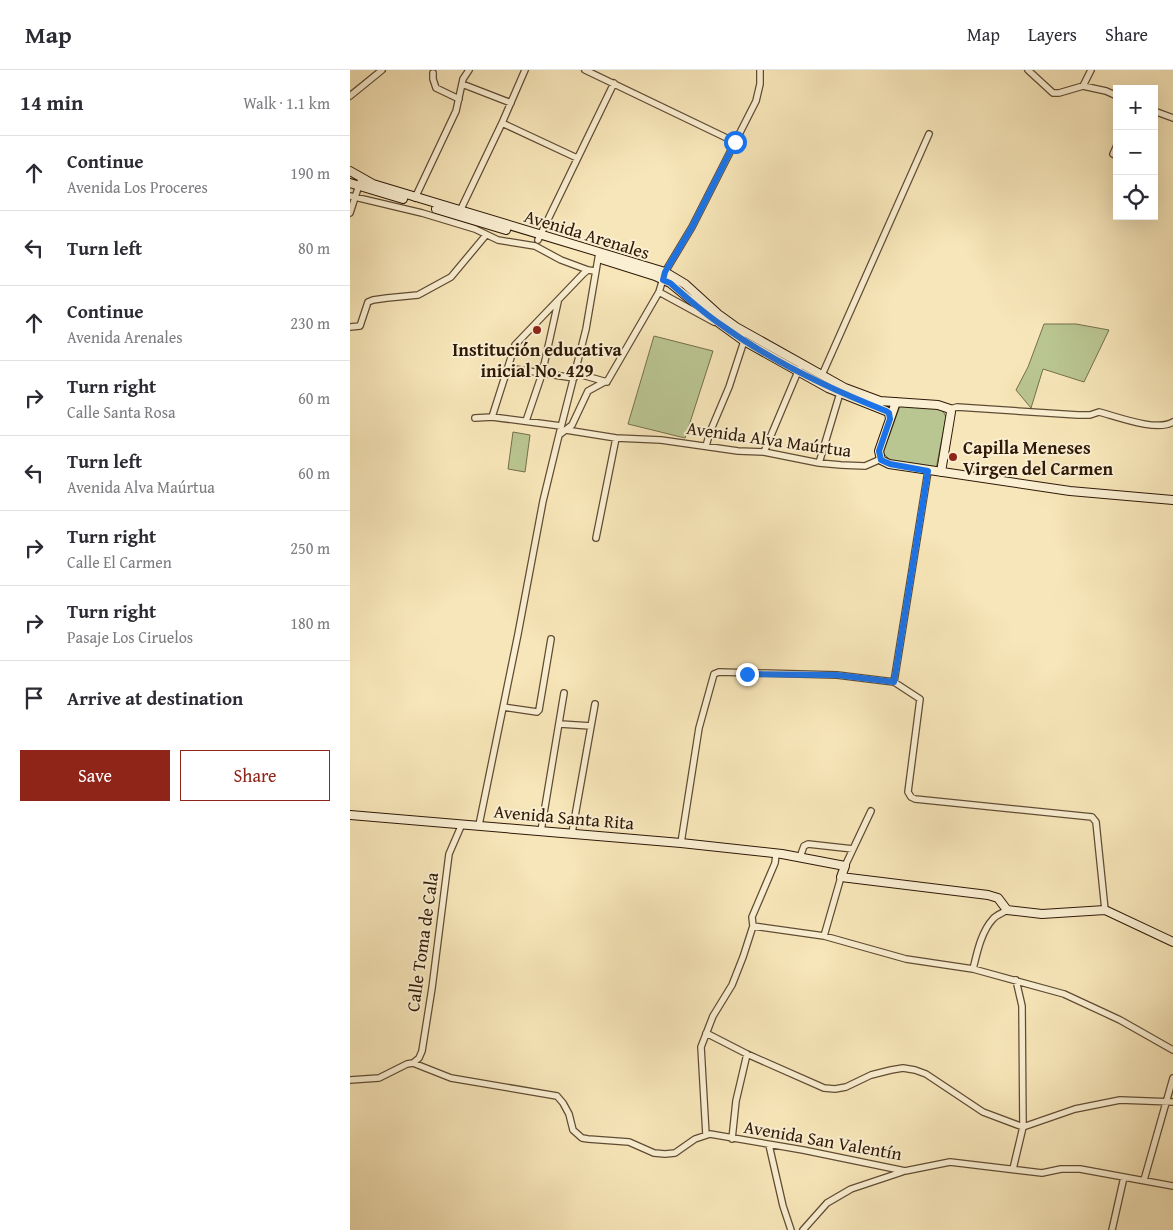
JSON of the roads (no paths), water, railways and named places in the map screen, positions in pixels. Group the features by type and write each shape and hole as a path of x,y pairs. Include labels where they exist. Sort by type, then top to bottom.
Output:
{"main road":[{"name":"Avenida Arenales","path":"354,179 371,186 460,211 685,284 718,314 736,327 844,388 880,401 938,405 950,408"},
{"path":"354,179 371,186 539,238"},
{"path":"664,276 719,324 744,341 797,372 840,393 886,411 889,413 890,419"},
{"path":"896,402 879,451 881,459 890,464 1070,490 1173,500"},
{"path":"940,472 950,408"},
{"name":"Avenida Santa Rita","path":"350,815 681,843 800,857 845,866"},
{"path":"845,866 841,877 988,895 998,898 1007,910 1042,914 1105,910 1173,942"}],"street":[{"path":"350,96 382,70"},
{"path":"415,198 456,112 462,84 469,70"},
{"path":"460,211 525,70"},
{"path":"585,70 735,142"},
{"path":"564,428 572,425 588,391 607,382 659,292 664,276 692,227 756,100 760,84 760,70"},
{"path":"1028,70 1053,93 1059,94 1083,86 1113,94"},
{"path":"1083,86 1090,70"},
{"path":"431,71 436,88 459,99"},
{"path":"539,238 614,83"},
{"path":"462,84 511,103"},
{"path":"1158,112 1173,118"},
{"path":"502,123 577,158"},
{"path":"822,375 929,134"},
{"path":"350,213 354,179"},
{"path":"353,197 422,213 475,229 486,236 498,240 535,246 561,260 595,271"},
{"path":"350,327 360,326 368,302 418,295 451,277 486,236"},
{"path":"479,825 543,500 560,435 564,428 586,329 598,256"},
{"path":"492,418 515,345 588,270"},
{"path":"659,292 719,324"},
{"path":"526,421 542,374 558,300"},
{"path":"706,446 729,387 744,341"},
{"path":"764,452 802,364"},
{"path":"508,368 607,382"},
{"path":"819,463 840,393"},
{"path":"950,408 1078,415 1090,415 1099,412 1158,426 1168,425 1173,422"},
{"name":"Avenida Alva Maúrtua","path":"475,418 526,421 616,438 661,440 738,451 764,452 819,463 862,466 881,459"},
{"path":"596,538 616,438"},
{"path":"894,682 928,471"},
{"path":"503,707 537,712 539,710 551,639"},
{"path":"681,843 699,728 712,677 715,673 837,675 894,682 920,699 908,792 911,797 915,799 1092,816 1096,822 1105,910"},
{"path":"541,831 564,693"},
{"path":"572,833 595,704"},
{"path":"560,724 590,726"},
{"path":"845,866 872,811"},
{"name":"Calle Toma de Cala","path":"413,1063 419,1058 422,1051 449,854 462,824"},
{"path":"800,857 804,846 808,844 853,849"},
{"path":"350,1080 379,1078 407,1064 413,1063 451,1078 558,1096 568,1114 572,1130 582,1138 629,1142 654,1153 675,1153 695,1139 706,1135 701,1047 713,1016 732,985 753,926 752,917 775,863 776,854"},
{"path":"824,936 841,877"},
{"path":"973,969 984,934 993,919 1007,910"},
{"path":"753,926 824,936 906,959 973,969 1064,994 1120,1020 1173,1050"},
{"path":"1013,1169 1023,1126 1022,1006 1016,980"},
{"path":"706,1034 824,1088 846,1087 871,1075 891,1070 903,1068 915,1070 926,1074 983,1112 1023,1126 1075,1109 1120,1100 1173,1102"},
{"path":"732,1139 736,1101 747,1054"},
{"path":"1144,1180 1173,1078"},
{"name":"Avenida San Valentín","path":"706,1135 803,1150 905,1171 950,1162 1042,1173 1061,1169 1080,1169 1173,1186"},
{"path":"768,1145 791,1230"},
{"path":"803,1230 827,1203 851,1189 905,1171"},
{"path":"1112,1230 1124,1176"}],"place":[{"name":"Institución educativa inicial No. 429","path":"537,330"},
{"name":"Capilla Meneses Virgen del Carmen","path":"953,457"}]}
